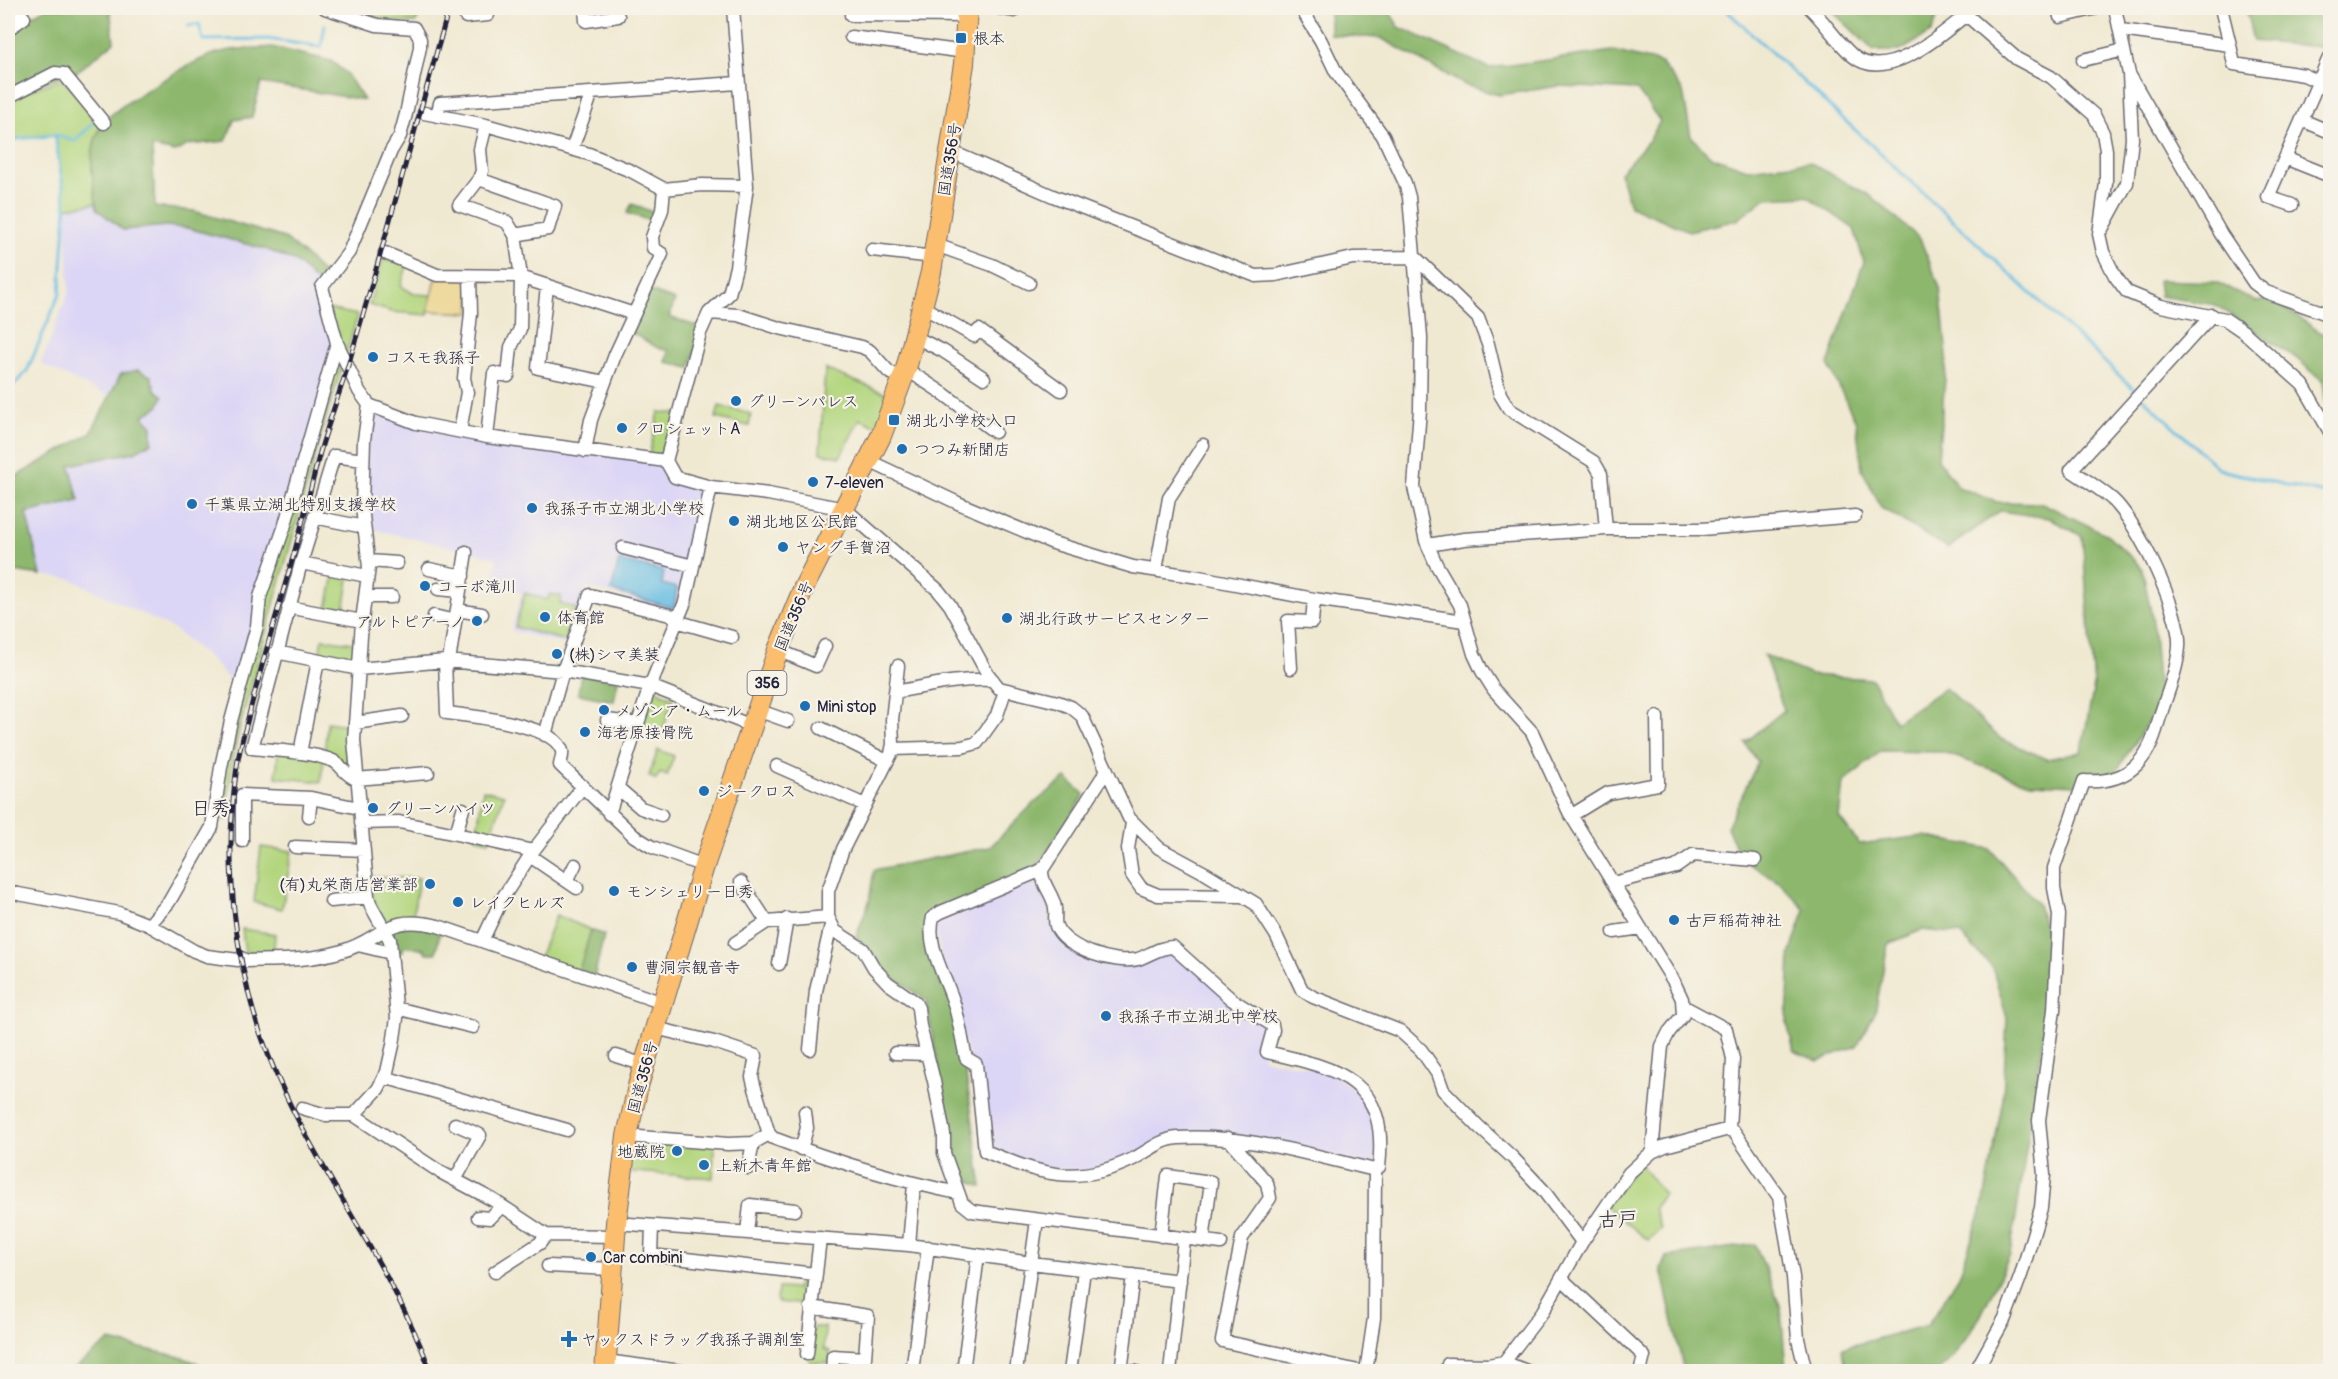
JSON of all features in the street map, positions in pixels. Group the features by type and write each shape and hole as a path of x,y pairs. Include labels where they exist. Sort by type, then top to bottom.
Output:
{"highway":[{"name":"国道356号","path":"606,1366 615,1230 627,1136 645,1065 704,866 778,650 804,587 882,436 905,374 935,251 966,52 967,12"}],"street":[{"path":"8,29 24,18 16,8"},
{"path":"330,8 377,25 414,28 420,39 400,136 391,151 349,252 322,287 337,343 359,391 369,405 416,423 487,437 666,461"},
{"path":"466,17 488,15 487,8"},
{"path":"585,8 586,21 618,16"},
{"path":"733,8 747,186 729,294 709,313 695,351 666,461 675,477 711,487 768,494 845,509 938,590 950,605 999,688 1071,707 1082,716 1132,823 1159,848 1256,904 1272,929 1302,990 1313,998 1400,1032 1421,1050 1437,1073 1443,1090 1543,1190 1582,1242"},
{"path":"998,8 1014,10"},
{"path":"1301,8 1336,72 1383,136 1405,183 1412,214 1421,370 1414,474 1417,504 1428,545 1436,564 1460,605 1482,671 1494,690 1532,732 1572,815 1674,982 1683,1006 1683,1015 1669,1032 1662,1046 1652,1152"},
{"path":"1810,8 1854,57 1870,63 1896,61 1931,44 1962,18 1970,18 2017,59 2051,76 2094,115 2103,133 2106,150 2106,183 2099,234 2103,252 2115,276 2127,292 2161,306 2225,319 2244,332 2303,385 2331,432"},
{"path":"2058,8 2060,17 2097,8"},
{"path":"2099,234 2127,183 2132,139 2128,74 2115,8"},
{"path":"2221,8 2234,64 2304,75 2325,85"},
{"path":"851,15 967,12"},
{"path":"2121,30 2230,45"},
{"path":"851,37 966,52"},
{"path":"2083,60 2124,50"},
{"path":"2292,205 2268,197 2302,120 2325,85 2328,60"},
{"path":"8,97 55,74 64,74 104,123"},
{"path":"2128,74 2221,234 2254,283 2266,292 2331,315"},
{"path":"437,116 440,103 738,83"},
{"path":"572,149 589,101"},
{"path":"423,113 486,125 572,149 631,171 664,189 702,185 747,186"},
{"path":"2302,120 2331,132"},
{"path":"486,125 480,149 482,171 479,179 459,205 507,222 515,235 521,277 520,328 511,347 508,376 494,374 487,437"},
{"path":"950,151 1053,196 1256,276 1276,275 1353,258 1415,257 1478,318 1488,344 1500,394 1509,409 1594,462 1601,474 1606,529"},
{"path":"2285,158 2331,176"},
{"path":"479,179 555,206 548,229 515,235"},
{"path":"585,451 591,420 605,382 633,314 647,290 662,254 653,248 652,237 662,210 664,189"},
{"path":"872,250 935,251 992,265 1029,283"},
{"path":"385,254 437,275 521,277 633,314"},
{"path":"460,431 467,392 464,378 471,313 470,276"},
{"path":"547,287 538,368 605,382"},
{"path":"923,307 974,336 979,330 1061,390"},
{"path":"709,313 738,315 779,328 862,347 870,351 889,372 905,374 995,432"},
{"path":"1975,1371 2005,1318 2022,1275 2041,1208 2044,1175 2039,1120 2054,1010 2060,915 2054,888 2054,868 2084,781 2102,782 2117,779 2138,765 2153,742 2176,665 2179,645 2170,606 2149,553 2128,518 2113,500 2071,470 2212,315"},
{"path":"915,337 944,351 984,378"},
{"path":"149,925 169,902 212,827 221,767 233,711 257,626 260,597 284,528 316,409 337,343"},
{"path":"354,1115 378,1089 384,1077 393,1046 396,1008 390,940 370,906 368,897 356,779 355,723 362,621 369,561 362,507 363,460 369,405"},
{"path":"1156,570 1169,498 1203,445"},
{"path":"363,460 334,456 288,607 252,748 300,753 334,760 348,776 356,779 428,773"},
{"path":"869,461 958,503 1053,543 1133,567 1314,599 1464,621"},
{"path":"609,814 650,686 685,602 711,487"},
{"path":"1428,545 1464,539 1606,529 1702,529 1855,516"},
{"path":"314,517 364,527"},
{"path":"623,549 693,566"},
{"path":"466,552 447,661 447,713 510,722 545,735 559,746 562,753 560,765 634,836 652,847 704,866"},
{"path":"369,561 397,563"},
{"path":"301,563 368,576"},
{"path":"429,569 463,576"},
{"path":"438,589 460,591"},
{"path":"545,735 563,670 590,595 732,637"},
{"path":"365,597 392,597"},
{"path":"1291,668 1288,621 1312,622 1314,599"},
{"path":"288,607 362,621"},
{"path":"434,616 482,614"},
{"path":"778,650 816,666 825,646"},
{"path":"276,652 359,669 447,661 563,670 650,686 754,718 788,720"},
{"path":"300,753 318,661"},
{"path":"810,1049 816,991 829,921 828,891 843,849 892,749 891,720 898,666"},
{"path":"895,692 961,680 993,681"},
{"path":"892,749 962,747 977,743 997,715 1005,691"},
{"path":"355,723 402,716"},
{"path":"1572,815 1608,793 1658,784 1657,717"},
{"path":"607,720 638,724"},
{"path":"821,728 887,761"},
{"path":"777,766 794,768 865,805"},
{"path":"1107,770 1042,870 1041,880 1051,895 1055,907 1056,926 1063,935 1078,947 1120,961 1138,959 1164,947 1173,947 1231,999 1272,1025 1273,1030 1267,1052 1306,1061 1350,1079 1368,1097 1377,1114 1382,1145 1379,1167 1375,1170 1374,1318 1365,1371 1222,1341 1242,1238 1270,1198 1267,1183 1228,1137"},
{"path":"482,941 502,899 532,853 584,786"},
{"path":"618,788 641,808 661,815"},
{"path":"242,841 242,795 310,798 359,808"},
{"path":"309,816 310,798"},
{"path":"456,834 463,809"},
{"path":"361,823 399,822 532,853 572,884 575,865"},
{"path":"1132,823 1128,849 1132,875 1141,888 1158,895 1243,896"},
{"path":"295,847 363,850"},
{"path":"1614,883 1676,867 1693,855 1755,860"},
{"path":"1042,870 941,912 933,917 931,925 938,967 955,1005 966,1058 976,1064 985,1150 1025,1168 1046,1174 1087,1174 1114,1168 1173,1138 1228,1137 1375,1170"},
{"path":"741,882 767,922"},
{"path":"8,892 119,914 149,925 194,951 222,959 238,960 241,957 246,961 313,958 349,949 396,923 418,921 663,1003"},
{"path":"331,901 368,897"},
{"path":"735,943 767,922 787,919 829,921"},
{"path":"779,964 787,919"},
{"path":"829,921 835,931 863,950 874,968 888,983 915,1002 918,1008 944,1134 944,1153 962,1203 972,1211 1221,1243"},
{"path":"1614,932 1641,928"},
{"path":"358,945 391,952"},
{"path":"1683,1006 1726,1029 1733,1059 1729,1129"},
{"path":"396,1008 473,1027"},
{"path":"655,1028 714,1042 756,1056 752,1077 769,1134 773,1138 834,1161 914,1184 958,1193"},
{"path":"895,1053 927,1054"},
{"path":"616,1056 645,1065"},
{"path":"384,1077 567,1130"},
{"path":"302,1108 326,1115 354,1115 455,1180 546,1234 652,1226 820,1238 928,1247 1031,1263 1180,1281"},
{"path":"801,1149 807,1128 805,1112"},
{"path":"455,1124 480,1135 455,1180"},
{"path":"1504,1362 1543,1311 1582,1242 1629,1173 1652,1152 1665,1146 1729,1129 1736,1133 1779,1197 1793,1277 1798,1339 1806,1371"},
{"path":"627,1136 728,1144 753,1143 769,1134"},
{"path":"748,1168 753,1143"},
{"path":"1161,1236 1168,1176 1211,1182 1203,1241"},
{"path":"909,1245 914,1184"},
{"path":"747,1233 750,1205 795,1210"},
{"path":"478,1217 490,1218 502,1206"},
{"path":"1016,1371 1037,1221"},
{"path":"652,1226 651,1255 815,1274"},
{"path":"495,1272 540,1243 546,1234"},
{"path":"807,1354 820,1238"},
{"path":"1170,1371 1184,1239"},
{"path":"912,1371 928,1247"},
{"path":"963,1371 978,1255"},
{"path":"548,1266 612,1269"},
{"path":"1070,1371 1084,1269"},
{"path":"1133,1275 1121,1371 1137,1371"},
{"path":"1562,1279 1644,1356 1640,1371"},
{"path":"811,1307 868,1316 865,1358 833,1356 832,1371"},
{"path":"860,1371 861,1358"},
{"path":"1447,1371 1448,1364 1488,1365 1504,1362 1529,1371"},
{"path":"606,1366 688,1371"}],"shaded area":[{"path":"96,203 123,230 166,226 187,228 289,257 322,287 337,343 239,691 213,661 173,629 71,579 41,575 26,513 79,501 70,465 134,452 142,416 158,407 121,374 108,396 41,364 69,291 66,208"},
{"name":"我孫子市立湖北小学校","path":"369,405 416,423 666,461 675,477 704,490 675,611 586,587 569,645 511,631 522,593 493,583 497,558 364,527"},
{"name":"我孫子市立湖北中学校","path":"1031,879 1041,888 1049,904 1050,921 1113,965 1171,950 1270,1030 1262,1058 1316,1069 1338,1078 1367,1101 1374,1118 1376,1165 1203,1132 1085,1171 1039,1167 988,1148 969,1056 943,970 936,930 937,920"}],"green space":[{"path":"46,8 110,8 114,42 68,79 64,74 8,97 8,29"},
{"path":"374,8 424,8 415,23 373,19"},
{"path":"1330,8 1387,8 1399,27 1489,68 1613,51 1661,63 1683,91 1691,137 1711,156 1747,169 1809,162 1871,196 1920,239 1940,288 1947,356 1938,459 1958,487 1997,502 2042,503 2108,535 2142,568 2153,622 2160,703 2114,775 2078,785 2030,783 1942,752 1881,751 1843,783 1839,817 1859,844 1924,836 1990,849 2038,904 2052,954 2046,1022 2010,1255 1979,1319 1953,1357 1938,1371 1847,1371 1842,1348 1928,1325 1959,1276 1983,1206 2003,1099 2007,1018 1992,967 1960,934 1922,930 1888,944 1875,1013 1857,1046 1818,1061 1794,1051 1787,1022 1790,955 1805,909 1780,883 1740,858 1727,827 1758,762 1745,743 1784,710 1764,655 1811,675 1872,679 1895,722 1945,688 2001,739 2047,759 2081,752 2094,686 2082,536 2049,518 2000,511 1948,548 1881,508 1862,469 1856,422 1828,364 1864,262 1854,229 1807,196 1766,198 1737,220 1689,231 1630,206 1620,173 1650,139 1660,121 1637,90 1559,86 1499,95 1465,85 1381,38 1330,35"},
{"path":"1829,8 1939,8 1932,32 1900,51 1874,51"},
{"path":"2250,8 2330,8 2330,48 2253,41 2246,10"},
{"path":"272,47 331,61 346,73 364,100 261,83 252,117 234,120 226,141 188,145 175,152 152,147 155,207 194,211 284,238 306,256 328,279 322,287 296,262 268,250 187,228 166,226 123,230 97,209 92,174 93,148 103,123 111,115 157,84 206,57 230,50"},
{"path":"62,79 104,123 96,203 66,208 55,136 8,140 8,98"},
{"path":"632,204 660,215 657,223 627,213"},
{"path":"385,253 408,263 401,286 414,294 431,295 428,315 392,312 369,305"},
{"path":"2158,280 2216,282 2257,302 2268,300 2288,310 2330,339 2330,410 2326,405 2323,381 2296,358 2216,305 2160,296"},
{"path":"647,290 675,300 669,317 702,328 690,368 666,362 669,351 658,348 627,330"},
{"path":"328,309 358,315 323,428 241,722 232,760 226,820 215,817 231,721 337,343"},
{"path":"825,369 897,398 884,430 860,419 840,457 820,453"},
{"path":"138,370 151,376 155,390 163,396 158,407 143,416 152,426 152,443 134,452 70,465 79,501 26,513 41,575 8,570 8,481 91,433 121,374"},
{"path":"719,406 751,414 749,426 716,418"},
{"path":"659,412 678,414 666,461 648,459"},
{"path":"335,570 350,573 343,617 326,614"},
{"name":"体育館","path":"525,593 547,600 550,594 561,596 560,604 576,608 566,641 515,627"},
{"path":"322,639 361,644 359,669 319,655"},
{"path":"581,674 618,680 614,701 578,694"},
{"path":"650,686 673,699 662,732 638,724"},
{"path":"327,722 354,726 356,779 324,759 321,782 276,777 278,751 324,758"},
{"path":"658,750 674,756 667,776 660,773 656,780 649,776"},
{"path":"1066,778 1085,795 1033,872 936,916 931,934 961,1041 982,1187 958,1176 926,1000 888,974 873,953 856,937 869,902 874,870 990,847 1033,804"},
{"path":"483,790 504,795 489,841 476,838"},
{"path":"261,847 292,851 282,909 254,902"},
{"path":"366,877 419,878 412,921 391,953 358,945 384,930"},
{"path":"556,915 591,930 578,974 538,960"},
{"path":"396,923 441,927 436,953 426,953 424,949 404,946 403,951 391,953 390,940"},
{"path":"242,929 275,934 273,960 246,961"},
{"path":"591,930 604,935 594,978 578,974"},
{"path":"627,1136 714,1143 713,1178 622,1171"},
{"path":"1639,1163 1664,1194 1654,1208 1661,1229 1648,1240 1606,1206"},
{"path":"1755,1244 1781,1308 1786,1371 1684,1371 1661,1269 1666,1257"},
{"path":"799,1275 812,1276 808,1305 777,1302 778,1288 797,1289"},
{"path":"813,1327 825,1327 824,1349 830,1351 829,1363 810,1362"},
{"path":"109,1341 177,1356 198,1363 200,1371 71,1371"}],"sand":[{"path":"437,275 470,276 471,313 428,311"}],"water":[{"path":"619,561 664,571 662,584 677,588 674,608 611,591"}],"waterway":[{"path":"1724,8 2138,393"},
{"path":"188,26 199,24 203,40 267,39 321,47 325,25"},
{"path":"8,140 55,135 75,141 93,123"},
{"path":"8,387 15,384 27,371 60,293 66,208 55,135"},
{"path":"2142,397 2218,468 2330,495"}],"railway":[{"path":"431,1372 411,1324 387,1277 285,1094 265,1045 249,995 238,939 231,852 238,758 261,668 322,445 347,369 449,8"}],"place":[{"name":"根本","path":"961,38"},
{"name":"コスモ我孫子","path":"373,357"},
{"name":"グリーンパレス","path":"736,401"},
{"name":"湖北小学校入口","path":"894,420"},
{"name":"クロシェットA","path":"622,428"},
{"name":"つつみ新聞店","path":"902,449"},
{"name":"7-eleven","path":"813,482"},
{"name":"千葉県立湖北特別支援学校","path":"192,504"},
{"name":"我孫子市立湖北小学校","path":"532,508"},
{"name":"湖北地区公民館","path":"734,521"},
{"name":"ヤング手賀沼","path":"783,547"},
{"name":"コーポ滝川","path":"425,586"},
{"name":"体育館","path":"545,617"},
{"name":"湖北行政サービスセンター","path":"1007,618"},
{"name":"アルトピアーノ","path":"477,621"},
{"name":"(株)シマ美装","path":"557,654"},
{"name":"Mini stop","path":"805,706"},
{"name":"メゾンア・ムール","path":"604,710"},
{"name":"海老原接骨院","path":"585,732"},
{"name":"ジークロス","path":"704,791"},
{"name":"グリーンハイツ","path":"373,808"},
{"name":"(有)丸栄商店営業部","path":"430,884"},
{"name":"モンシェリー日秀","path":"614,891"},
{"name":"レイクヒルズ","path":"458,902"},
{"name":"古戸稲荷神社","path":"1674,920"},
{"name":"曹洞宗観音寺","path":"632,967"},
{"name":"我孫子市立湖北中学校","path":"1106,1016"},
{"name":"地蔵院","path":"677,1151"},
{"name":"上新木青年館","path":"704,1165"},
{"name":"Car combini","path":"591,1257"},
{"name":"ヤックスドラッグ我孫子調剤室","path":"569,1339"}],"district":[{"name":"日秀","path":"211,808"},
{"name":"古戸","path":"1618,1219"}]}
